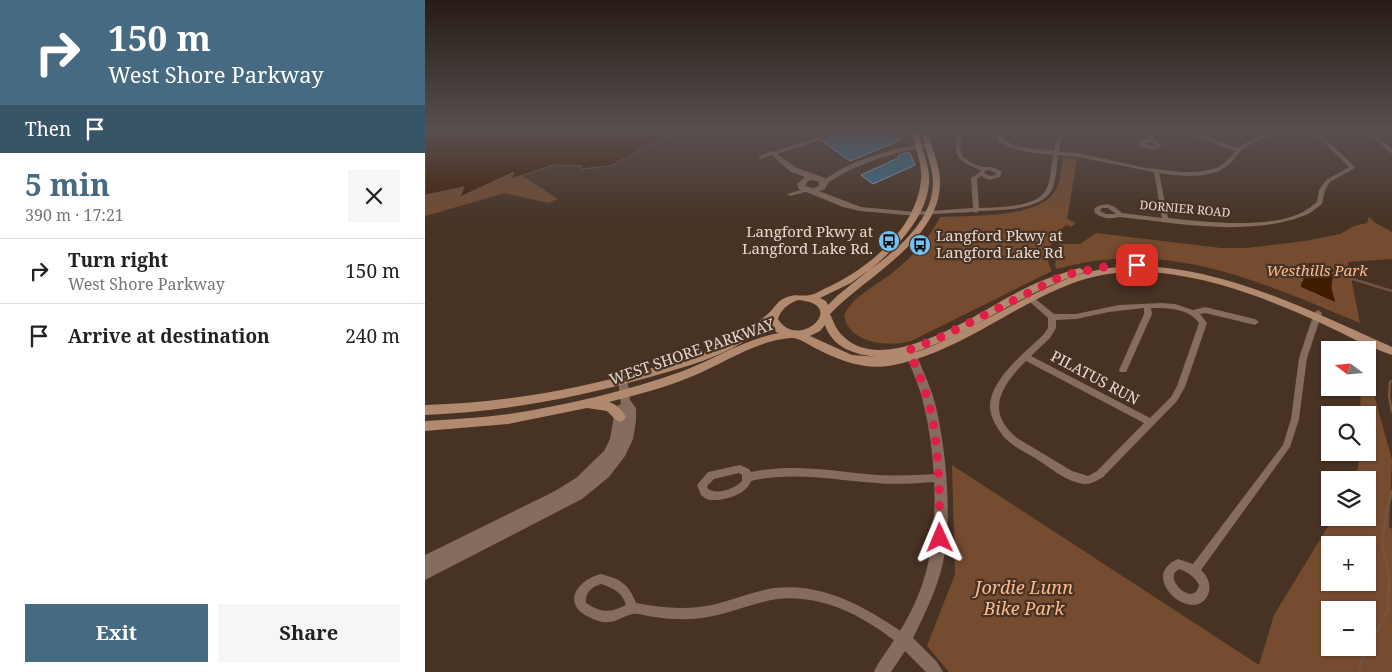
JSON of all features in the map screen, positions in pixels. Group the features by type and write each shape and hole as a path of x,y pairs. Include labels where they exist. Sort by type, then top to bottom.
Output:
{"main road":[{"path":"922,163 925,180 923,194 915,214 901,234 879,256 838,286 811,298 790,299 778,307 774,313 775,324 779,329 795,334 814,330 820,326 826,314 845,293 898,253 914,234 934,202 937,178 933,163"},
{"name":"WEST SHORE PARKWAY","path":"425,426 508,419 624,398 705,367 765,340 795,334 836,353 860,361 883,362 935,349 1028,296 1064,283 1104,272 1136,270 1165,272 1232,285 1392,345"},
{"path":"811,298 822,303 826,314"},
{"name":"WEST SHORE PARKWAY","path":"425,410 482,407 524,402 623,380 680,364 725,348 749,335 774,313"},
{"name":"WEST SHORE PARKWAY","path":"826,314 833,334 851,348 878,353 911,354"},
{"name":"WEST SHORE PARKWAY","path":"1317,316 1392,351"},
{"path":"580,405 610,407 620,418"}],"street":[{"path":"785,163 794,170 820,182 831,198"},
{"path":"806,187 864,163"},
{"path":"969,163 983,171 974,178 977,211"},
{"path":"794,170 806,187 846,205 860,209 928,214 1017,208 1029,204 1042,197 1050,187 1055,163"},
{"path":"1117,163 1186,173 1209,172 1226,166 1228,163"},
{"name":"DORNIER ROAD","path":"1120,215 1206,225 1253,224 1292,217 1314,208 1320,202 1327,181 1352,167 1348,163"},
{"path":"1156,170 1165,220"},
{"path":"806,187 820,182"},
{"path":"1028,296 1052,317 1053,324 1050,332 998,387 993,400 996,418 1001,428 1014,441 1073,476 1089,480 1100,474 1174,399 1181,387 1202,326 1202,320 1195,312"},
{"path":"1052,317 1073,317 1107,309 1147,306 1179,308 1195,312 1205,310 1255,322"},
{"path":"1123,370 1148,314 1147,306"},
{"path":"1195,570 1286,447 1296,422 1302,362 1317,316"},
{"path":"882,672 904,640 923,604 937,561 940,538 938,478 931,413 911,354"},
{"name":"PILATUS RUN","path":"1026,357 1150,422"},
{"path":"425,562 559,495 580,482 608,455 616,440 624,398 623,380"},
{"path":"425,573 562,504 593,484 615,461 627,439 630,408 624,398"},
{"path":"740,469 746,472 748,477 746,484 734,492 710,496 703,492 702,489 704,481 715,473 740,469"},
{"path":"748,477 764,473 809,471 876,479 938,478"},
{"path":"632,608 624,589 605,580 601,579 591,582 580,594 579,599 582,607 604,618 617,616 632,608 665,614 704,612 781,593 810,594 831,598 852,606 904,640 935,672"}],"green space":[{"path":"1062,163 1076,163 1067,219 1076,223 1071,227 1066,225 1052,239 1048,262 1052,271 911,341 892,344 871,341 854,333 848,325 844,316 858,297 906,261 931,233 940,217 1002,214 1034,207 1046,200 1055,191 1060,179"},
{"path":"515,171 558,199 548,203 505,193 425,216 425,195 465,187 460,197"},
{"name":"Westhills Park","path":"1369,216 1374,222 1392,232 1392,259 1348,262 1360,323 1249,279 1175,261 1136,258 1097,260 1057,269 1055,266 1058,244 1080,244 1096,233 1221,248 1246,248 1305,241 1340,234 1354,226 1367,223"},
{"name":"Jordie Lunn Bike Park","path":"1361,396 1375,396 1392,460 1389,527 1392,529 1392,672 949,672 927,646 955,574 952,465 1259,665 1274,615 1321,538 1321,591 1376,591 1376,536 1322,536 1329,526 1376,526 1376,471 1357,471 1359,461 1376,461 1376,406 1360,406"}],"shaded area":[{"path":"425,163 615,163 610,166 580,169 582,166 554,165 511,179 514,172 460,197 464,187 425,195"},
{"path":"1308,262 1334,269 1332,288 1336,303 1300,287"}],"building":[{"path":"886,163 914,163 915,165 873,184 861,175"}],"waterway":[{"path":"1284,265 1302,280"},
{"path":"1333,273 1392,291"},
{"path":"1392,381 1390,382 1389,396 1392,412"},
{"path":"1358,672 1363,658 1388,610 1389,575 1382,543 1387,509 1392,491"}],"place":[{"name":"Langford Pkwy at Langford Lake Rd.","path":"889,241"},
{"name":"Langford Pkwy at Langford Lake Rd","path":"920,245"}],"route":[{"path":"940,538 938,478 933,422 929,403 909,350 937,339 1064,275 1088,269 1137,265"}]}
